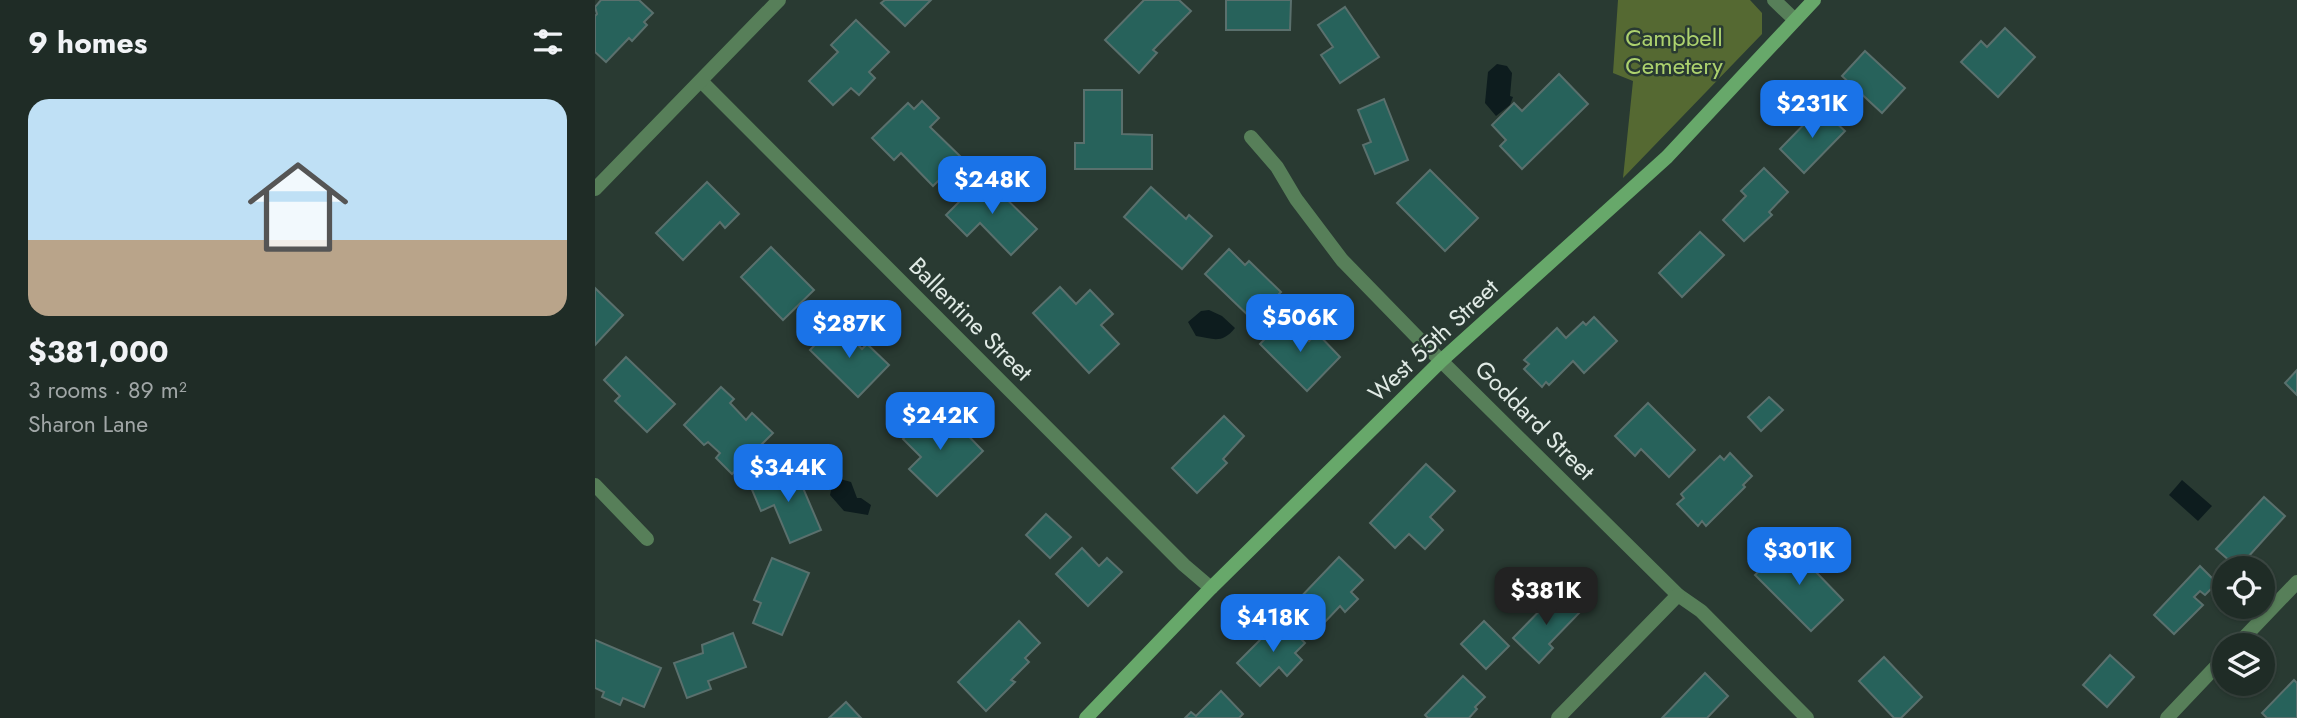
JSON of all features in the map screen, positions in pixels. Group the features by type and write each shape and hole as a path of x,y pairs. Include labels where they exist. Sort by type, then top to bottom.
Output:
{"street":[{"path":"595,189 779,0"},
{"path":"1774,0 1795,20"},
{"name":"West 55th Street","path":"1086,718 1211,588 1442,360 1667,157 1814,0"},
{"name":"Ballentine Street","path":"701,81 1184,565 1211,588"},
{"name":"Goddard Street","path":"1251,137 1277,167 1296,199 1342,260 1678,595 1701,611 1807,718"},
{"path":"595,485 647,539"},
{"path":"2248,633 2297,582"},
{"path":"1558,718 1678,595"},
{"path":"2167,718 2212,671"}],"green space":[{"name":"Campbell Cemetery","path":"1618,0 1750,0 1762,13 1762,34 1623,178 1633,81 1613,73"}],"shaded area":[{"path":"1497,64 1507,66 1512,73 1510,96 1513,97 1510,105 1496,116 1485,103 1488,72"},
{"path":"1209,310 1222,316 1235,328 1222,338 1196,336 1188,322 1201,311"},
{"path":"840,479 851,482 857,498 871,505 868,515 844,511 830,495 833,482"},
{"path":"2182,480 2212,506 2198,521 2169,495"}],"building":[{"path":"601,0 639,0 653,13 644,22 647,25 632,41 629,38 606,62 595,52 595,7"},
{"path":"885,0 931,0 905,26 881,3"},
{"path":"1144,0 1179,0 1191,11 1153,50 1157,53 1139,73 1105,40"},
{"path":"1226,0 1291,0 1290,30 1226,30"},
{"path":"1345,7 1379,57 1340,83 1321,55 1333,47 1318,25"},
{"path":"856,20 889,52 869,72 875,78 859,95 851,88 833,105 809,81 838,52 831,45"},
{"path":"2005,28 2035,57 1998,97 1961,62 1981,41 1987,47"},
{"path":"1865,51 1905,88 1882,113 1842,76"},
{"path":"1559,74 1588,104 1522,169 1500,146 1506,140 1492,125 1514,103 1522,111"},
{"path":"1084,90 1122,90 1122,134 1152,135 1152,169 1075,169 1075,143 1084,143"},
{"path":"1384,99 1408,160 1375,174 1363,145 1371,142 1358,110"},
{"path":"922,101 939,118 930,127 962,158 933,186 901,153 894,160 872,138 908,103 914,109"},
{"path":"1820,108 1845,131 1804,173 1780,149"},
{"path":"1764,168 1788,192 1769,212 1772,215 1744,241 1723,220 1746,196 1741,191"},
{"path":"1430,170 1478,218 1445,251 1397,203"},
{"path":"984,177 1037,229 1011,255 980,223 967,236 946,215"},
{"path":"707,182 739,214 725,228 720,222 683,260 656,233"},
{"path":"1151,187 1186,219 1189,215 1212,236 1182,269 1124,217"},
{"path":"1700,232 1724,255 1682,297 1659,273"},
{"path":"771,247 814,290 783,320 741,277"},
{"path":"1229,249 1245,265 1249,261 1281,292 1253,320 1205,274"},
{"path":"1060,287 1076,304 1090,290 1113,314 1101,325 1119,344 1089,373 1033,313"},
{"path":"595,288 623,315 595,345"},
{"path":"1594,317 1617,341 1584,373 1573,361 1549,385 1546,382 1542,387 1524,369 1529,364 1524,360 1557,328 1566,338 1583,322 1586,325"},
{"path":"1285,318 1309,341 1317,333 1340,357 1307,391 1260,344"},
{"path":"836,323 862,349 867,344 889,365 858,397 810,350"},
{"path":"626,357 675,404 647,432 615,401 620,396 604,380"},
{"path":"2297,370 2297,395 2285,383"},
{"path":"721,387 734,399 730,403 746,420 752,413 773,433 732,474 716,458 720,453 708,442 704,445 684,425"},
{"path":"1769,397 1783,410 1761,431 1748,417"},
{"path":"1648,403 1695,450 1669,477 1641,449 1635,456 1615,436"},
{"path":"933,409 950,426 954,421 983,451 937,496 909,469 921,457 903,439"},
{"path":"1224,416 1244,436 1223,459 1227,463 1197,493 1172,468"},
{"path":"1730,453 1752,476 1743,485 1745,487 1706,526 1702,521 1698,526 1677,504 1684,498 1681,494 1720,456 1724,460"},
{"path":"1426,464 1455,491 1430,517 1443,530 1425,549 1409,534 1395,548 1370,523"},
{"path":"794,467 821,530 790,543 774,505 761,511 750,485"},
{"path":"2264,497 2285,516 2249,556 2224,556 2216,549"},
{"path":"1046,514 1071,537 1050,558 1026,535"},
{"path":"1788,543 1843,600 1811,631 1755,575"},
{"path":"1082,548 1099,566 1107,558 1122,572 1088,606 1056,574"},
{"path":"1339,557 1363,580 1351,592 1358,599 1345,612 1340,606 1322,625 1297,601"},
{"path":"772,558 809,573 782,635 753,623 761,603 754,600"},
{"path":"2200,566 2212,578 2212,588 2205,595 2200,591 2194,597 2203,605 2174,634 2154,615"},
{"path":"1557,593 1579,613 1549,644 1553,648 1539,663 1513,638"},
{"path":"1281,619 1305,643 1295,653 1302,660 1287,676 1279,667 1260,686 1237,663"},
{"path":"1019,621 1040,643 1025,658 1029,662 1011,680 1015,682 986,711 958,682"},
{"path":"1484,621 1509,646 1486,669 1461,644"},
{"path":"733,633 746,667 708,681 711,689 687,698 674,663 703,653 702,645"},
{"path":"595,640 661,668 644,707 623,698 620,705 602,697 604,692 595,688"},
{"path":"2110,655 2134,677 2107,707 2083,685"},
{"path":"1884,657 1922,697 1901,718 1894,718 1859,681"},
{"path":"1705,673 1728,696 1707,718 1662,718"},
{"path":"1463,676 1485,697 1475,707 1477,709 1469,718 1428,718 1425,715"},
{"path":"2294,680 2297,683 2297,718 2267,718 2262,713"},
{"path":"1221,691 1243,714 1239,718 1185,718 1191,712 1196,716"},
{"path":"846,702 861,718 829,718"}]}
